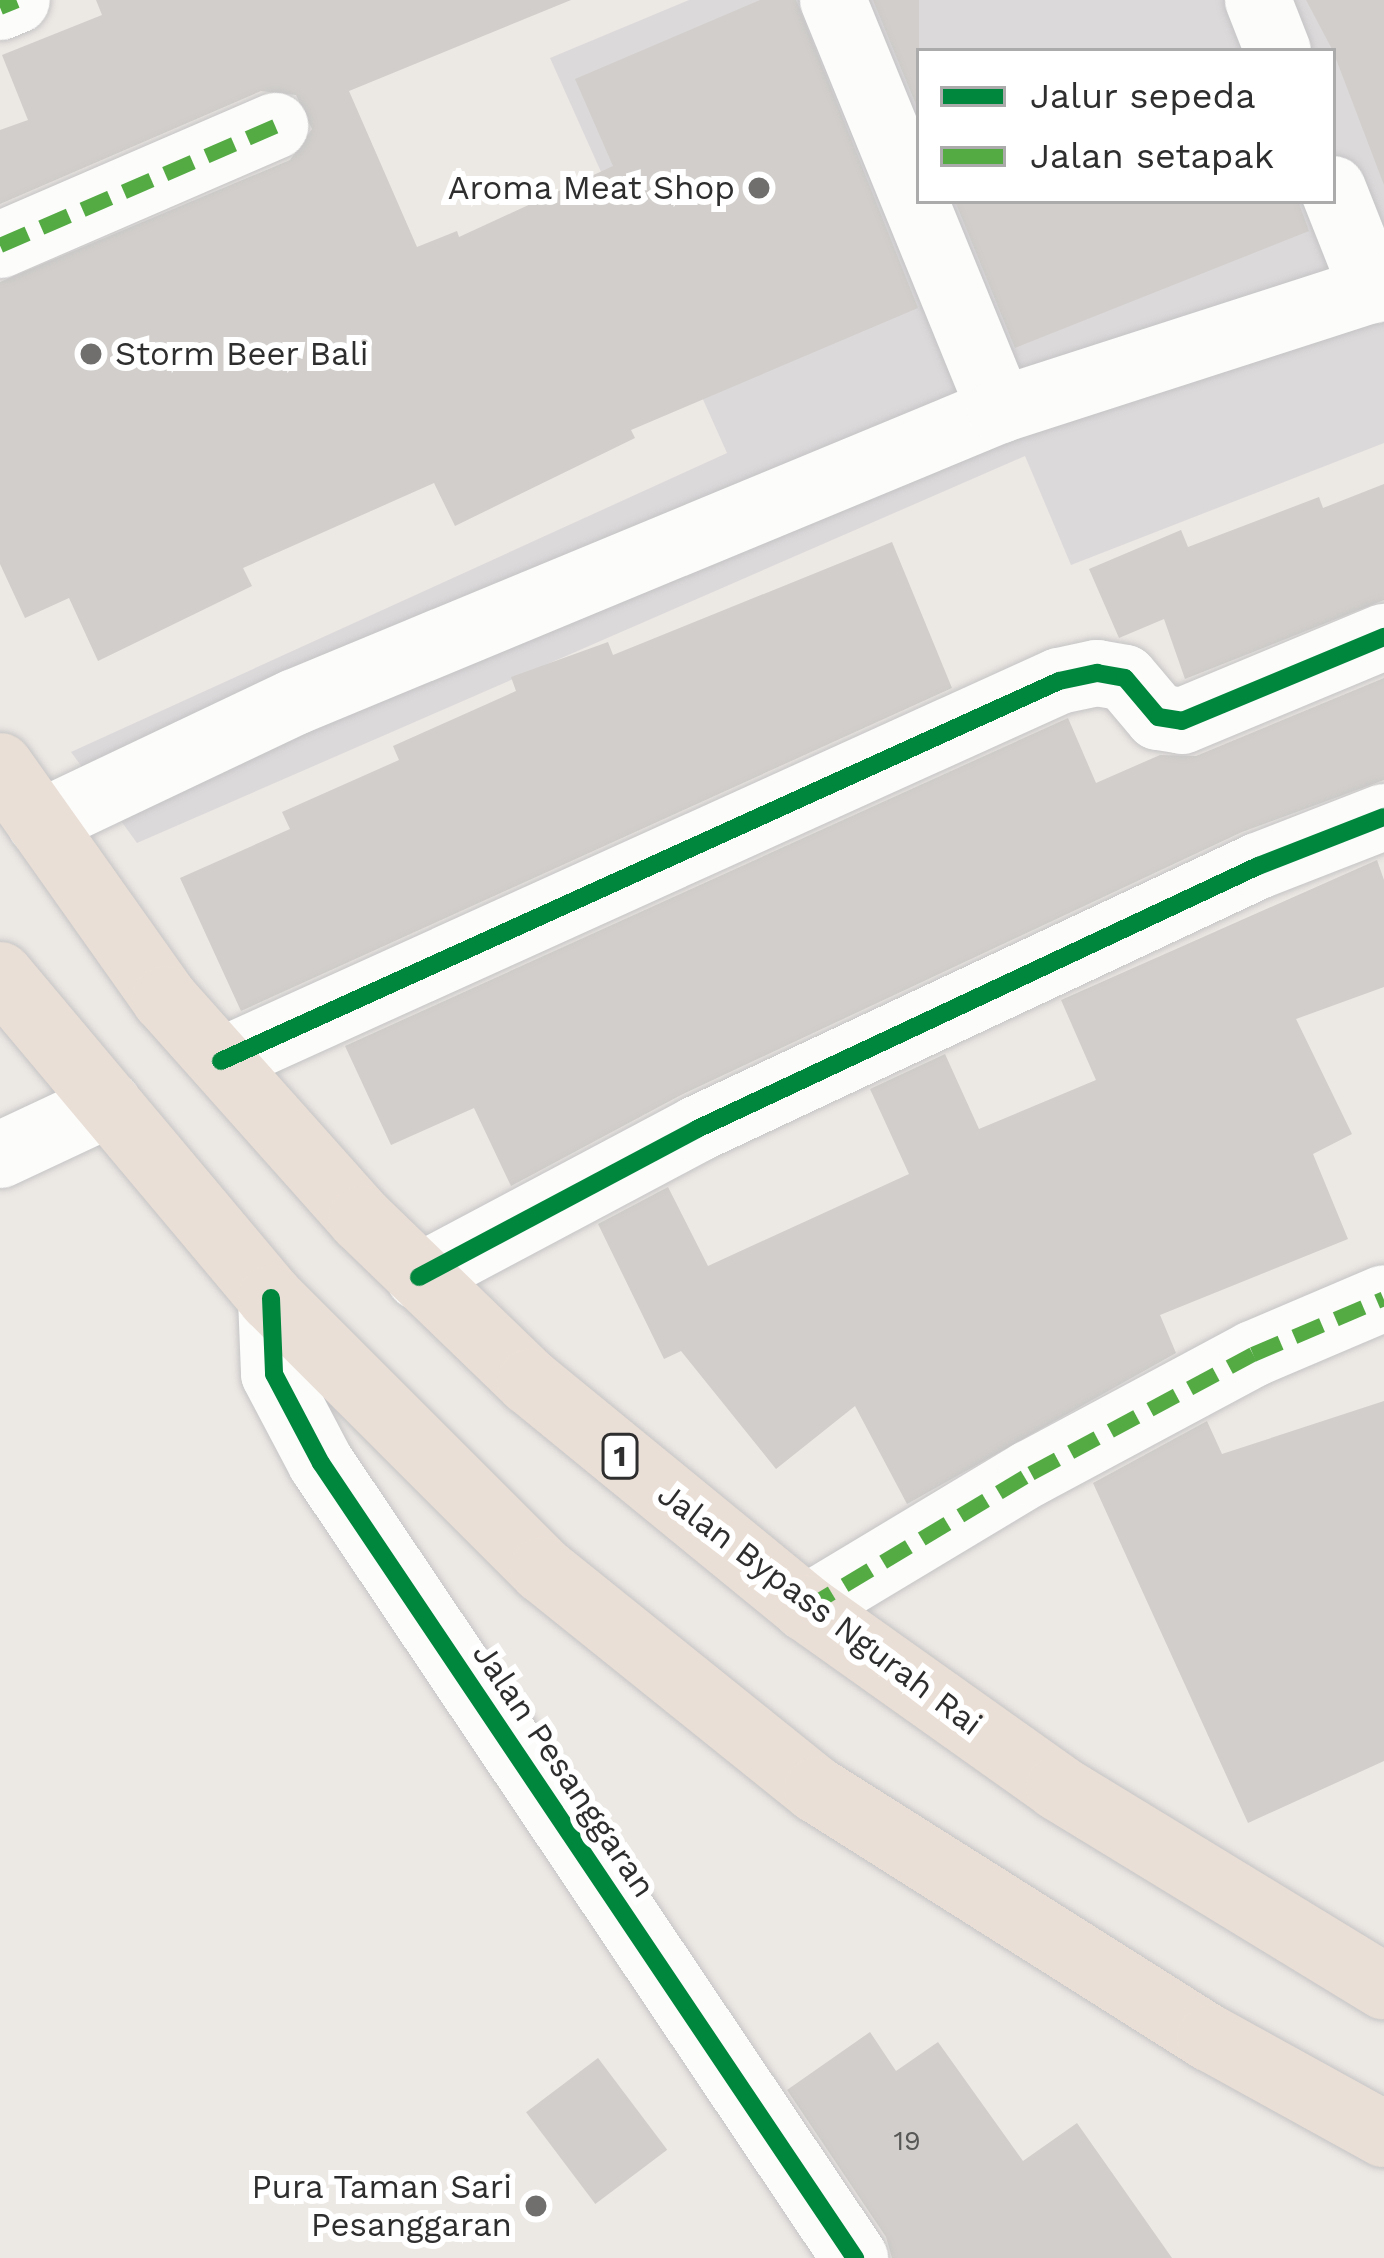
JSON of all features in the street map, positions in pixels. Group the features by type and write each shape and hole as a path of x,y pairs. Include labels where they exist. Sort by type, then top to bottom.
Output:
{"highway":[{"name":"Jalan Bypass Ngurah Rai","path":"0,766 165,999 419,1277 530,1382 806,1608 1059,1788 1384,1986"},
{"path":"3,985 271,1298 543,1570 818,1790 1210,2038 1384,2134"}],"street":[{"path":"0,7 17,0"},
{"path":"833,0 916,204"},
{"path":"1258,0 1277,48"},
{"path":"0,245 275,126"},
{"path":"40,824 295,702 1000,410 1378,288 1336,196"},
{"path":"916,204 1000,410"},
{"path":"221,1061 1059,681 1097,673 1125,678 1158,717 1182,721 1384,637"},
{"path":"419,1277 697,1129 1258,866 1384,817"},
{"path":"0,1155 109,1104"},
{"name":"Jalan Pesanggaran","path":"271,1298 274,1374 321,1463 855,2258"},
{"path":"806,1608 1031,1473 1253,1354 1384,1298"}],"shaded area":[{"path":"689,0 1384,0 1384,443 1071,565 1025,456 137,843 71,752 727,453 550,58"}],"building":[{"path":"96,0 571,0 349,91 417,247 457,231 459,237 613,166 575,79 760,0 796,0 918,308 631,430 635,438 455,526 434,483 243,568 252,586 98,661 69,598 25,618 0,564 0,282 290,160 312,129 296,95 261,91 0,204 0,130 28,120 2,55 102,15"},
{"path":"873,0 919,0 916,105"},
{"path":"1306,0 1384,0 1384,185 1336,48 1331,48"},
{"path":"956,204 1299,204 1309,231 1015,348"},
{"path":"1384,484 1384,600 1185,679 1164,619 1119,638 1089,569 1181,530 1188,547 1319,497 1323,508"},
{"path":"892,542 952,688 241,1011 180,878 290,829 282,812 399,760 393,746 516,691 511,677 608,642 613,655"},
{"path":"1384,678 1384,780 1242,832 681,1095 511,1186 474,1108 391,1145 345,1046 1068,718 1096,783 1160,755 1196,756"},
{"path":"1377,860 1384,880 1384,987 1296,1019 1352,1134 1313,1154 1348,1239 1160,1315 1176,1353 907,1504 855,1406 776,1469 681,1351 664,1359 598,1224 668,1187 708,1266 909,1174 870,1089 945,1054 979,1129 1096,1080 1061,1000"},
{"path":"1384,1401 1384,1761 1248,1823 1093,1483 1207,1421 1222,1454"},
{"path":"870,2032 896,2071 938,2042 1023,2161 1077,2123 1172,2258 892,2258 886,2237 787,2090"},
{"path":"598,2058 667,2150 595,2204 526,2112"}],"marked path":[{"path":"0,7 17,0"},
{"path":"0,245 275,126"},
{"path":"806,1608 1031,1473 1253,1354 1384,1298"}],"cycle path":[{"path":"221,1061 1059,681 1097,673 1125,678 1158,717 1182,721 1384,637"},
{"path":"419,1277 697,1129 1258,866 1384,817"},
{"path":"271,1298 274,1374 321,1463 855,2258"}],"place":[{"name":"Aroma Meat Shop","path":"759,188"},
{"name":"Storm Beer Bali","path":"91,354"},
{"name":"Pura Taman Sari Pesanggaran","path":"536,2206"}]}
